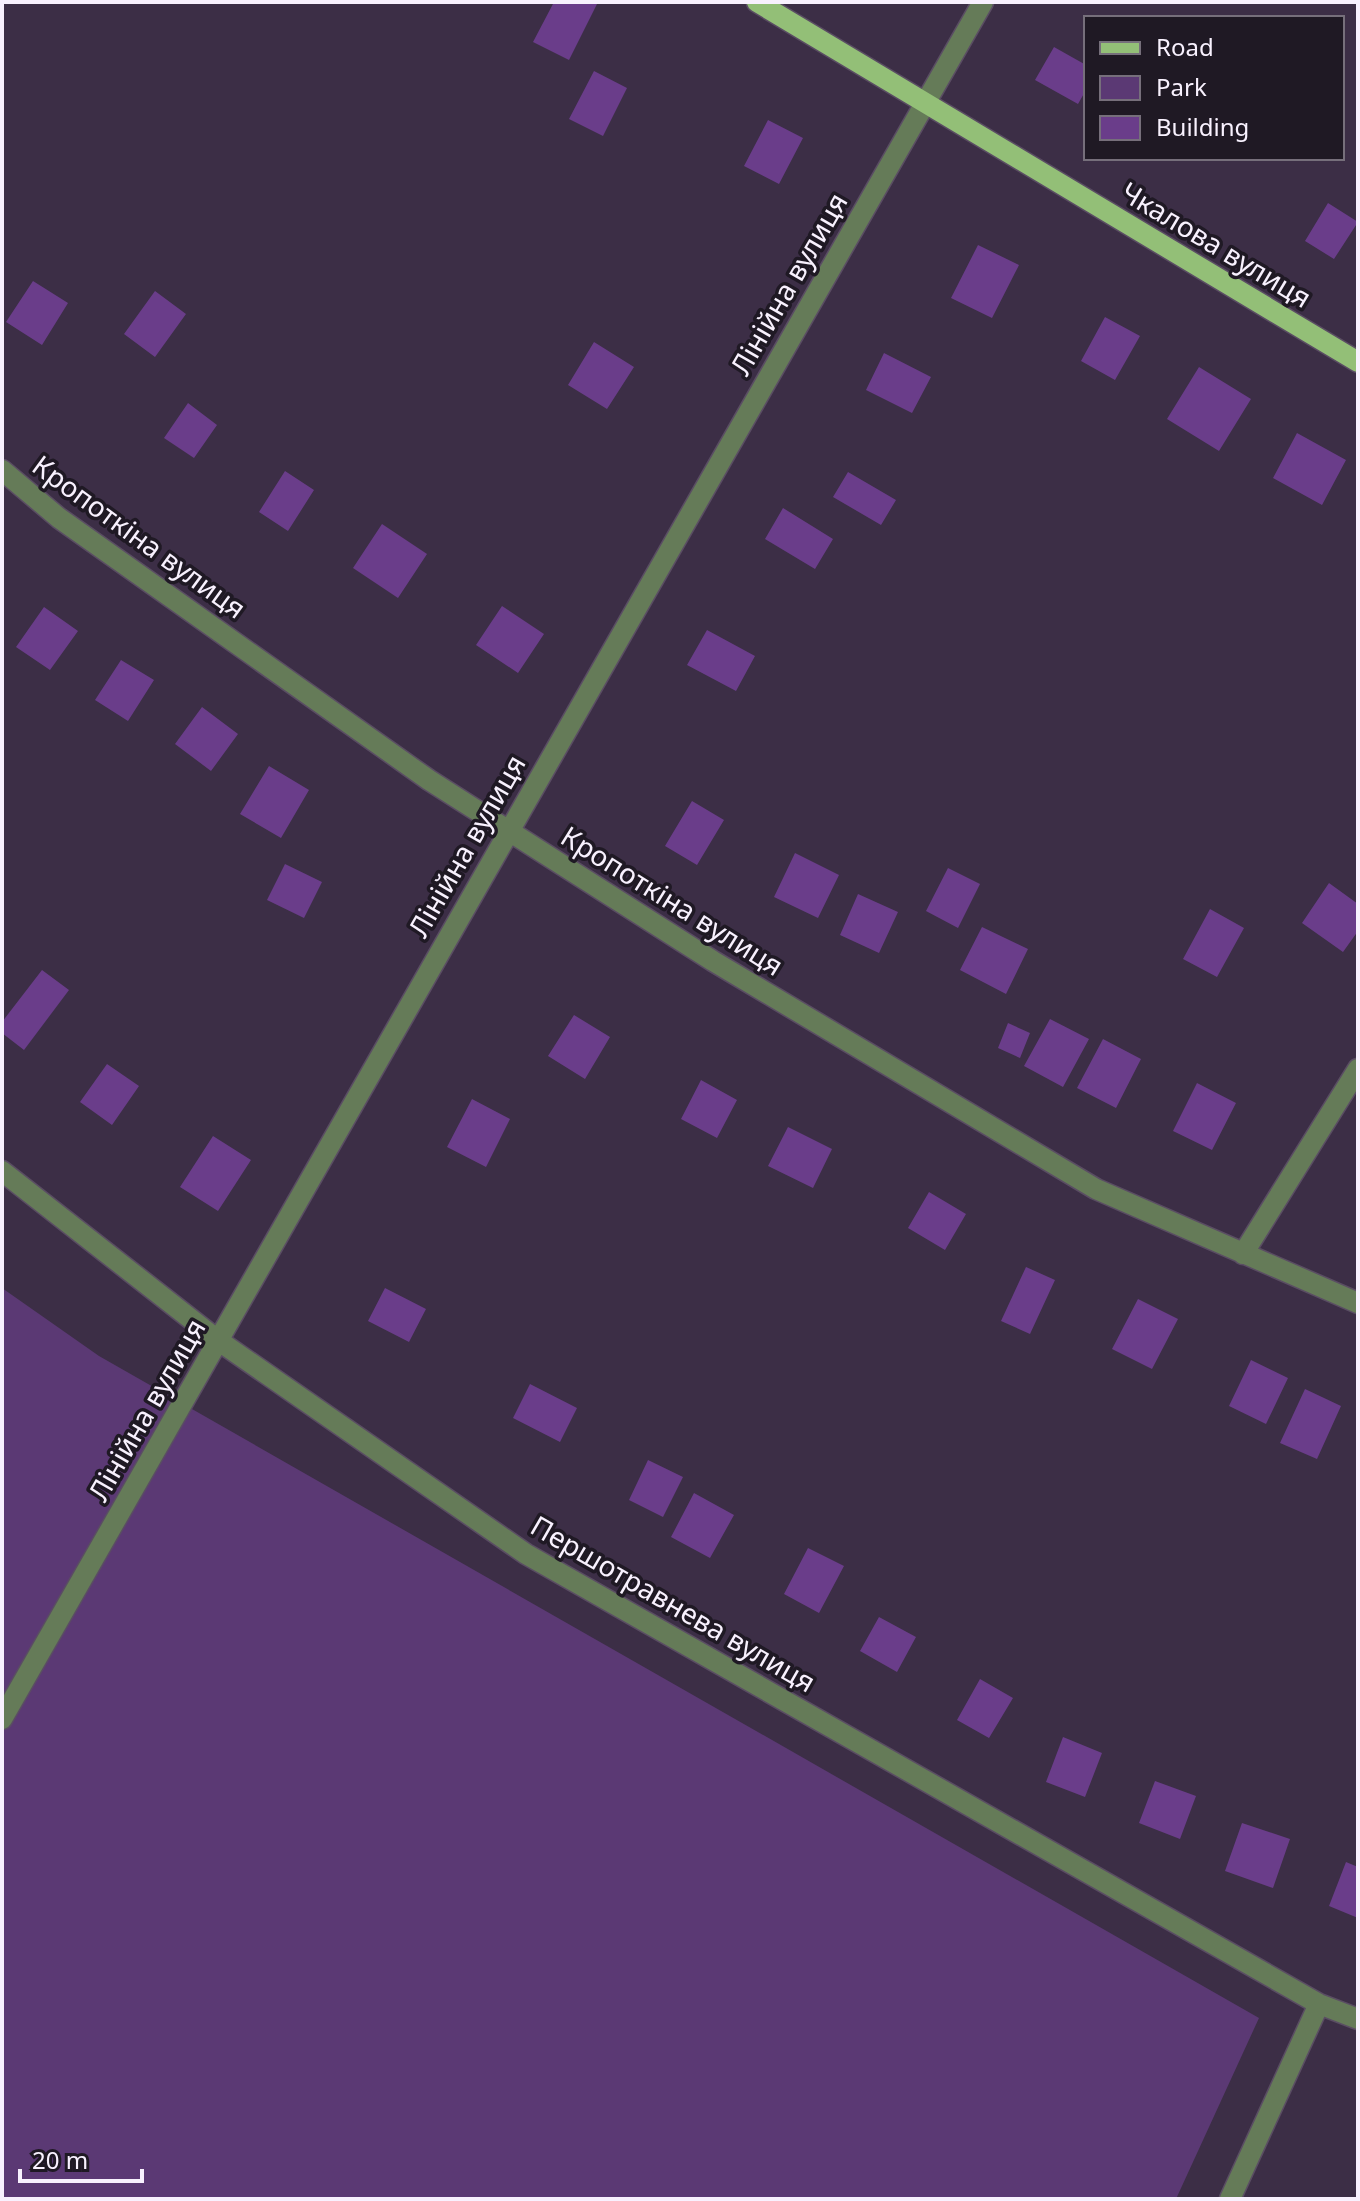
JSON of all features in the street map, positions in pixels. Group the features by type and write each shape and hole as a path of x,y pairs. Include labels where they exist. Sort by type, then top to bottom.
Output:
{"main road":[{"name":"Чкалова вулиця","path":"757,2 1358,362"}],"street":[{"name":"Лінійна вулиця","path":"2,1719 983,2"},
{"name":"Кропоткіна вулиця","path":"2,470 59,518 429,780 713,961 1096,1189 1358,1303"},
{"path":"1243,1254 1358,1069"},
{"name":"Першотравнева вулиця","path":"2,1171 219,1341 526,1554 1319,2004 1358,2019"},
{"path":"1230,2199 1319,2004"}],"green space":[{"path":"2,1288 99,1356 1259,2018 1176,2199 2,2199"}],"building":[{"path":"554,2 597,4 569,60 533,42"},
{"path":"1054,47 1084,64 1084,94 1078,104 1035,80"},
{"path":"594,71 627,88 603,136 569,119"},
{"path":"768,120 803,138 779,184 744,166"},
{"path":"1328,203 1358,222 1334,259 1305,241"},
{"path":"978,245 1019,265 992,318 951,298"},
{"path":"33,281 68,303 42,345 6,322"},
{"path":"155,291 186,314 155,357 124,334"},
{"path":"1105,317 1140,336 1115,380 1081,361"},
{"path":"594,342 634,367 607,409 568,385"},
{"path":"884,353 931,377 912,413 866,390"},
{"path":"1199,367 1251,399 1219,451 1167,419"},
{"path":"188,403 217,425 194,458 164,438"},
{"path":"1297,433 1346,460 1322,505 1273,478"},
{"path":"285,471 314,490 288,531 259,512"},
{"path":"848,472 896,500 881,525 833,497"},
{"path":"783,508 833,539 815,569 765,539"},
{"path":"382,524 427,554 398,598 353,568"},
{"path":"502,606 544,634 518,673 476,645"},
{"path":"44,607 78,631 50,670 16,647"},
{"path":"707,630 755,656 736,691 687,665"},
{"path":"121,660 154,680 128,721 95,700"},
{"path":"202,707 238,734 211,771 175,744"},
{"path":"269,766 309,790 281,838 240,814"},
{"path":"692,801 724,820 697,865 665,846"},
{"path":"795,853 839,875 818,918 774,897"},
{"path":"285,864 322,882 304,918 267,900"},
{"path":"948,868 980,884 958,928 926,911"},
{"path":"1329,883 1358,904 1358,931 1343,952 1302,923"},
{"path":"858,894 898,912 879,953 840,935"},
{"path":"1210,909 1244,928 1217,977 1183,959"},
{"path":"982,927 1028,949 1006,994 960,970"},
{"path":"42,970 69,990 24,1050 2,1033 2,1022"},
{"path":"574,1015 610,1037 585,1079 548,1056"},
{"path":"1050,1019 1089,1039 1063,1087 1024,1066"},
{"path":"1008,1023 1030,1033 1020,1058 998,1048"},
{"path":"1103,1039 1141,1059 1116,1108 1077,1088"},
{"path":"107,1064 139,1086 112,1125 80,1102"},
{"path":"701,1080 737,1100 717,1138 681,1119"},
{"path":"1197,1083 1236,1103 1212,1150 1173,1131"},
{"path":"472,1099 510,1119 486,1167 447,1147"},
{"path":"788,1127 832,1149 813,1188 768,1166"},
{"path":"213,1136 251,1160 218,1211 180,1187"},
{"path":"929,1192 966,1214 945,1250 908,1228"},
{"path":"1026,1267 1055,1280 1030,1334 1001,1321"},
{"path":"385,1288 426,1309 409,1342 368,1321"},
{"path":"1138,1299 1178,1319 1152,1369 1112,1349"},
{"path":"1251,1360 1288,1378 1266,1424 1229,1406"},
{"path":"530,1384 577,1408 560,1442 513,1418"},
{"path":"1305,1389 1341,1406 1317,1459 1280,1443"},
{"path":"648,1460 683,1477 663,1517 629,1500"},
{"path":"694,1493 734,1515 710,1558 671,1537"},
{"path":"808,1548 844,1566 819,1613 784,1594"},
{"path":"879,1617 916,1637 897,1672 860,1651"},
{"path":"980,1679 1013,1698 989,1738 957,1720"},
{"path":"1063,1737 1102,1753 1085,1797 1046,1782"},
{"path":"1155,1781 1196,1796 1180,1839 1139,1823"},
{"path":"1242,1823 1290,1839 1273,1888 1225,1871"},
{"path":"1346,1862 1358,1867 1358,1918 1329,1906"}]}
